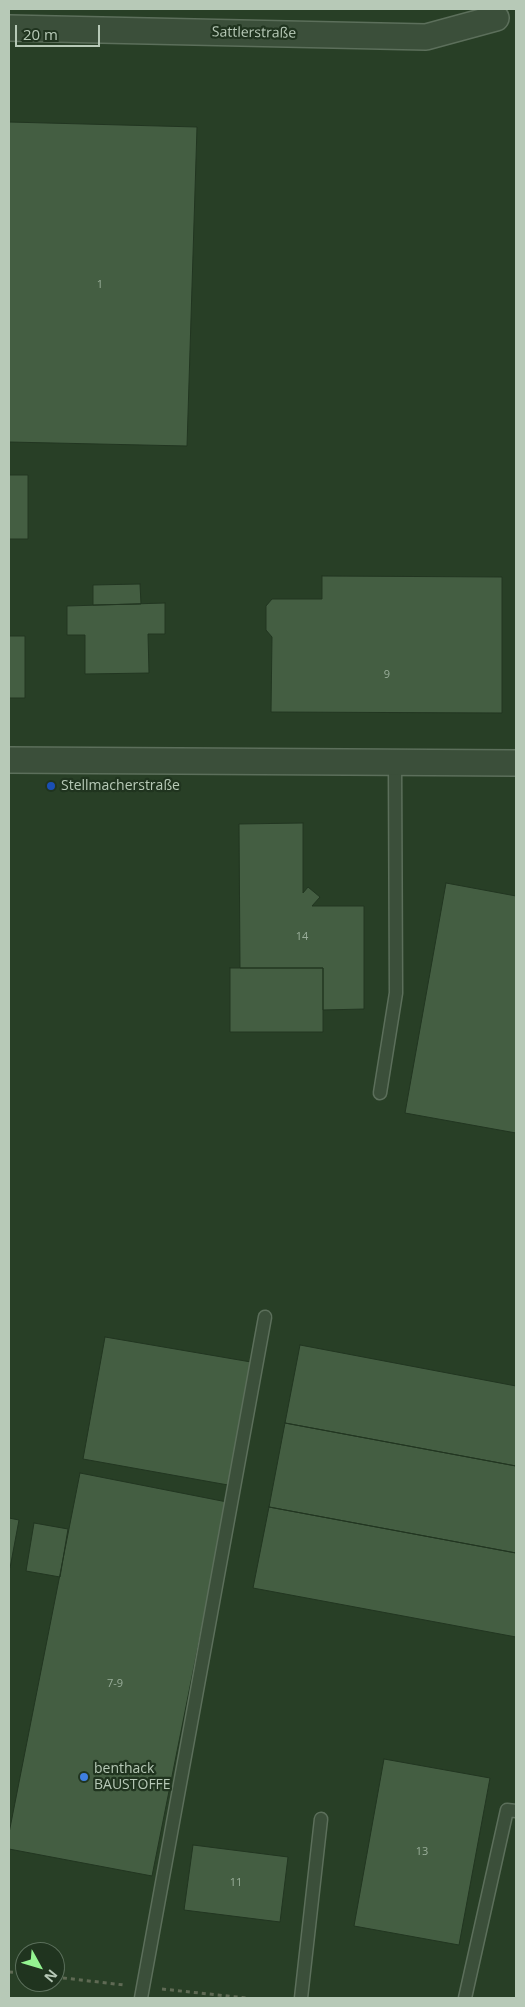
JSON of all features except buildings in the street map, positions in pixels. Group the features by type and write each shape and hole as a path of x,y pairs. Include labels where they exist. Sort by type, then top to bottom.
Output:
{"street":[{"name":"Sattlerstraße","path":"9,28 426,37 496,18"},
{"path":"9,760 516,763"}],"lane":[{"path":"380,1093 396,993 395,762"},
{"path":"141,1998 265,1317"},
{"path":"465,1998 507,1810 516,1811"},
{"path":"301,1998 321,1819"}],"place":[{"name":"Stellmacherstraße","path":"51,786"},
{"name":"benthack BAUSTOFFE","path":"84,1777"}]}
